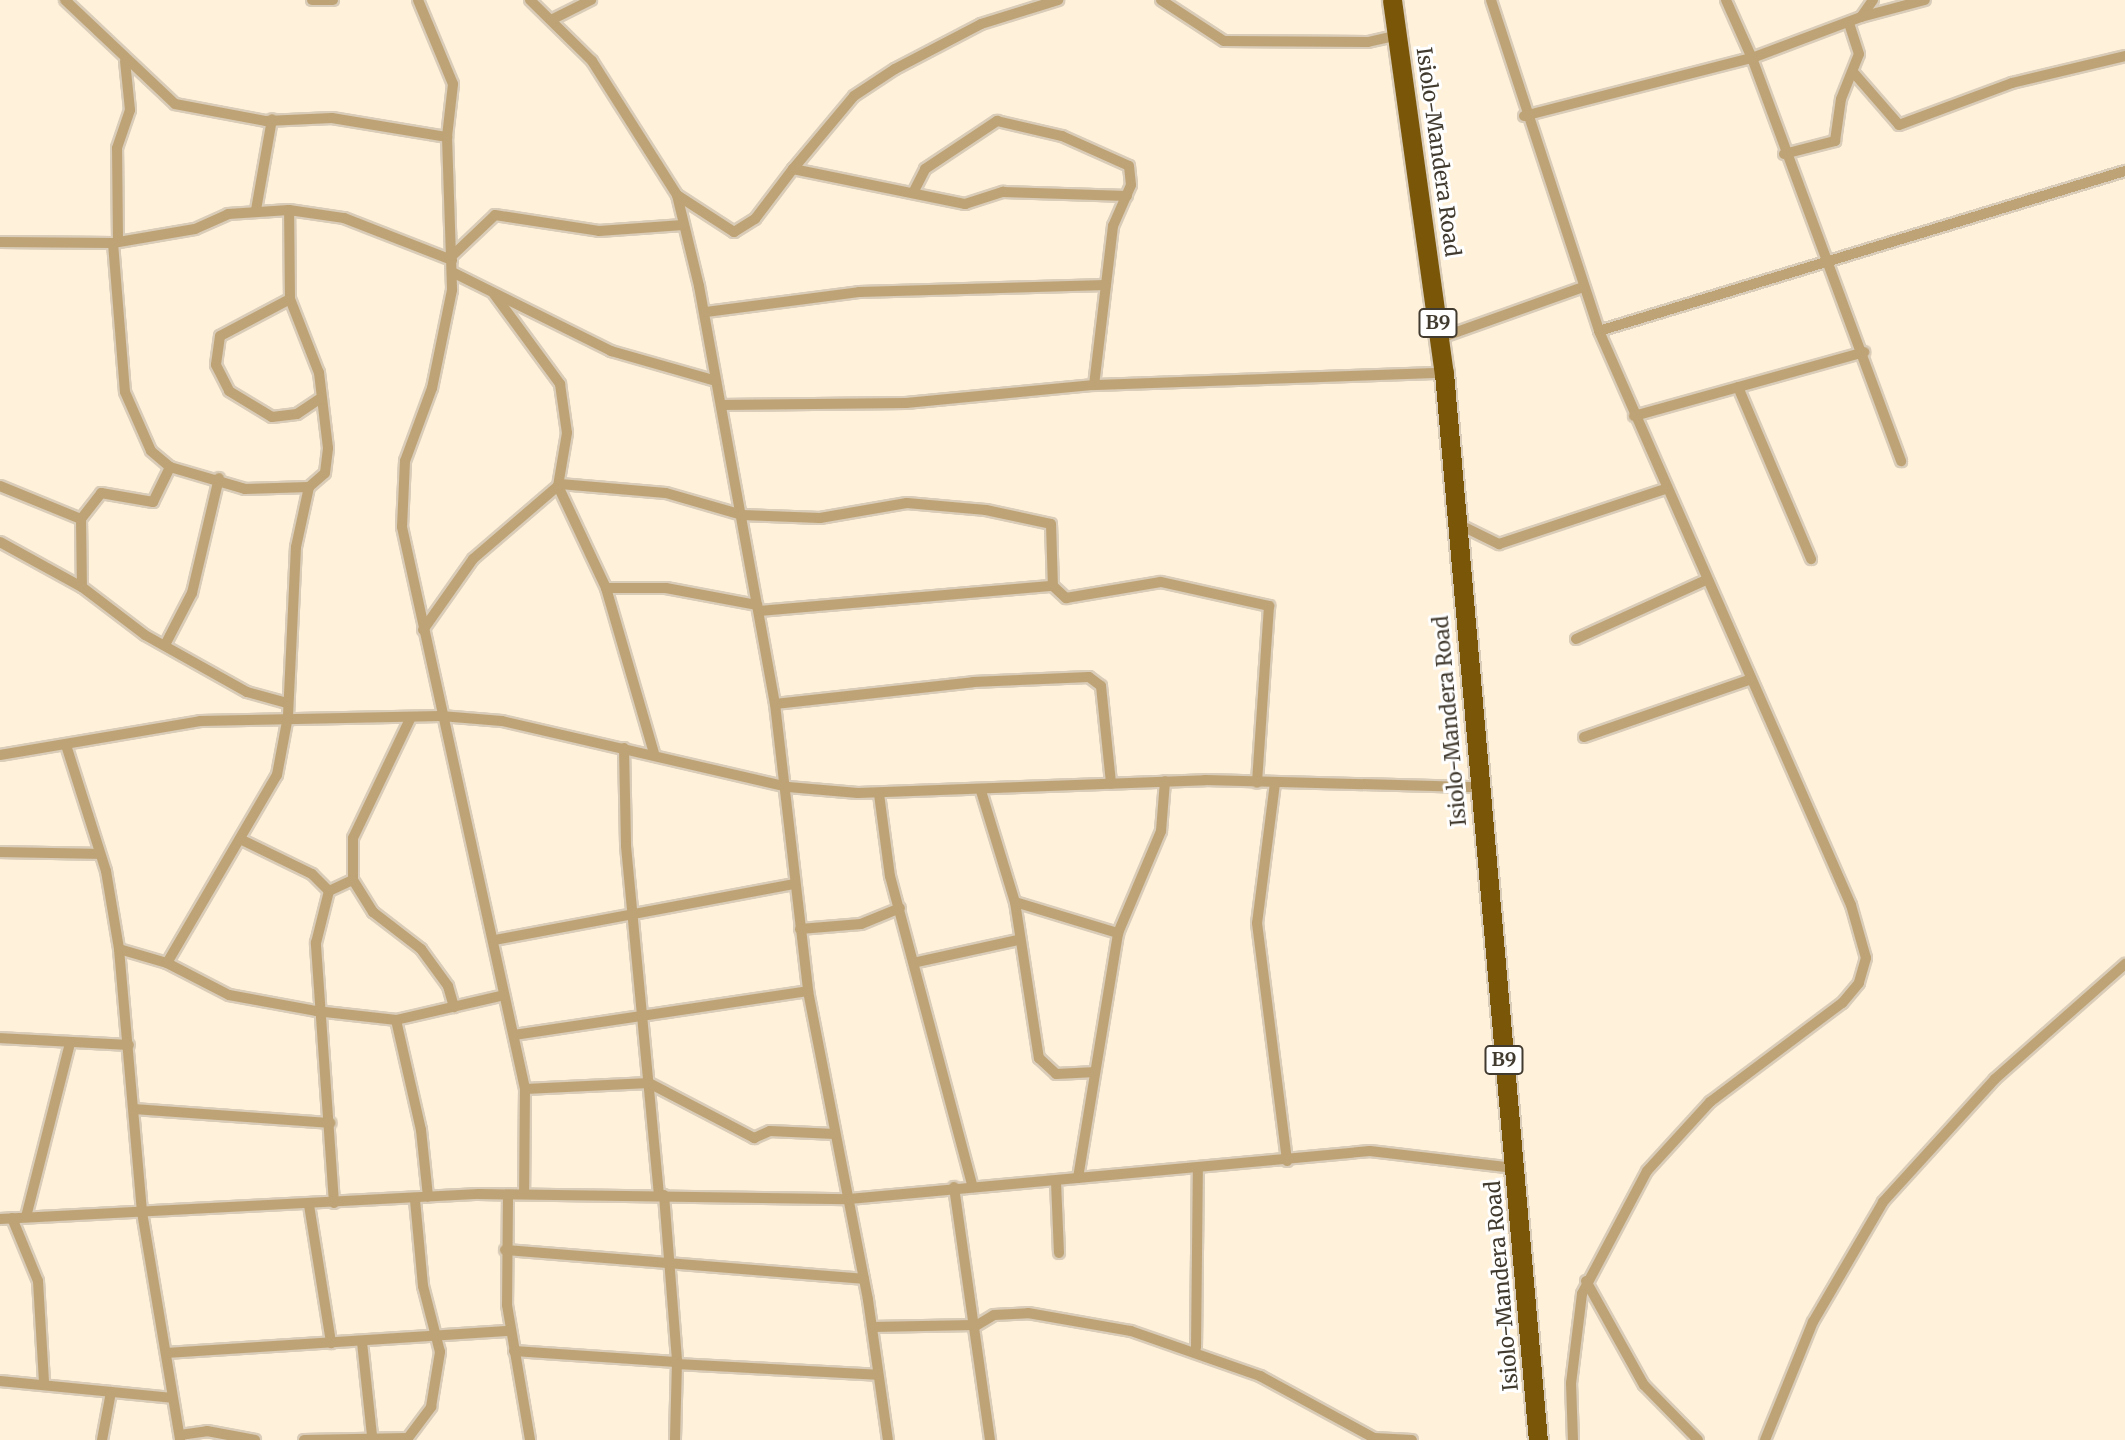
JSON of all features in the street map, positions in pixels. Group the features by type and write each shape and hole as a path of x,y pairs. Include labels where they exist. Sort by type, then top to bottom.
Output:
{"highway":[{"name":"Isiolo-Mandera Road","path":"1392,0 1444,373 1458,524 1468,681 1538,1440"}],"street":[{"path":"65,0 125,61 174,104 272,119 352,120 447,137"},
{"path":"312,0 333,0"},
{"path":"418,0 453,84 447,137 452,272 445,339 402,485 402,527 441,716 495,940 525,1089 524,1194"},
{"path":"530,0 593,61 677,195 706,312 716,381 775,704 788,787 794,884 808,991 872,1327 888,1440"},
{"path":"551,20 590,0"},
{"path":"677,195 734,232 755,219 854,96 895,69 981,24 1058,0"},
{"path":"1161,0 1224,41 1368,42 1398,35"},
{"path":"1491,0 1524,116 1599,331 1704,581 1851,905 1864,942 1864,972 1842,1003 1710,1102 1664,1147 1586,1281 1572,1365 1573,1440"},
{"path":"1726,0 1752,58 1784,154 1831,257 1901,460"},
{"path":"1861,18 1873,0"},
{"path":"1524,116 1752,58 1861,18 1925,0"},
{"path":"1784,154 1835,141 1859,54 1849,23"},
{"path":"1853,72 1899,125 2012,83 2125,56"},
{"path":"125,61 130,110 117,148 116,242 125,392 141,436 170,467 266,492 309,487"},
{"path":"256,211 272,119"},
{"path":"914,191 925,169 997,121 1062,136 1124,161 1131,177 1127,196 1112,226 1094,385"},
{"path":"793,169 914,191 965,204 1003,192 1127,196"},
{"path":"1599,331 1831,257 2125,171"},
{"path":"0,242 116,242 195,229 256,211 289,210 345,218 452,258"},
{"path":"167,963 277,775 288,716 296,547 309,487 328,462 319,373 290,299 289,210"},
{"path":"452,258 495,215 599,231 683,225"},
{"path":"452,272 611,351 716,381"},
{"path":"706,312 823,295 1106,285"},
{"path":"1440,338 1583,287"},
{"path":"494,294 560,384 567,433 559,485 606,588 654,753"},
{"path":"290,299 220,336 216,365 229,391 272,417 304,411 321,398"},
{"path":"1634,416 1864,352"},
{"path":"722,405 906,403 1094,385 1444,373"},
{"path":"1738,387 1811,559"},
{"path":"82,587 80,519 101,493 153,502 170,467"},
{"path":"165,645 192,593 219,478"},
{"path":"423,630 473,559 559,485 666,493 742,515 820,518 916,503 1047,522 1053,528 1053,586"},
{"path":"0,486 80,519"},
{"path":"1458,524 1499,544 1665,489"},
{"path":"0,542 82,587 111,616 247,692 287,703"},
{"path":"1576,639 1704,581"},
{"path":"606,588 666,587 758,608 1053,586 1066,598 1144,583 1183,584 1269,606 1257,783"},
{"path":"775,704 974,682 1089,677 1101,686 1111,783"},
{"path":"1584,737 1749,680"},
{"path":"0,755 66,744 145,726 288,716 441,716 502,720 654,753 788,787 879,794 1165,780 1478,787"},
{"path":"411,717 353,838 354,880 373,912 421,949 448,986 454,1007"},
{"path":"66,744 100,854 120,949 142,1212 180,1438 207,1431 256,1440"},
{"path":"624,748 632,911 641,1014 671,1266 677,1363 675,1440"},
{"path":"1078,1178 1091,1072 1118,933 1161,831 1165,780"},
{"path":"1275,783 1257,923 1287,1161"},
{"path":"981,791 1015,902 1018,940 1042,1065 1056,1074 1091,1072"},
{"path":"879,794 900,908 917,962 973,1187"},
{"path":"240,839 312,874 328,891"},
{"path":"0,852 100,854"},
{"path":"328,891 354,880"},
{"path":"495,940 632,911 794,884"},
{"path":"328,891 316,932 316,1011 330,1123 334,1203"},
{"path":"1015,902 1118,933"},
{"path":"800,929 861,924 900,908"},
{"path":"917,962 1018,940"},
{"path":"120,949 167,963 229,995 316,1011 396,1020 504,995"},
{"path":"1765,1440 1812,1322 1883,1202 1995,1079 2125,964"},
{"path":"514,1035 808,991"},
{"path":"396,1020 421,1130 428,1197"},
{"path":"0,1038 129,1045"},
{"path":"26,1217 70,1043"},
{"path":"525,1089 649,1083 754,1138 770,1131 835,1134"},
{"path":"135,1108 330,1123"},
{"path":"44,1382 38,1281 6,1219 524,1194 849,1199 954,1188 1198,1170 1392,1150 1514,1168"},
{"path":"1196,1348 1198,1170"},
{"path":"1056,1182 1059,1253"},
{"path":"954,1188 990,1440"},
{"path":"508,1195 505,1250 510,1331 530,1440"},
{"path":"304,1440 372,1435 407,1439 434,1399 438,1336 422,1286 415,1199"},
{"path":"309,1205 331,1343"},
{"path":"505,1250 671,1266 863,1279"},
{"path":"1586,1281 1644,1385 1698,1440"},
{"path":"872,1327 974,1326 994,1315 1039,1314 1196,1348 1374,1438 1412,1440"},
{"path":"166,1353 510,1331"},
{"path":"362,1342 372,1435"},
{"path":"514,1351 877,1375"},
{"path":"0,1381 44,1382 172,1398"},
{"path":"102,1440 111,1392"}]}
